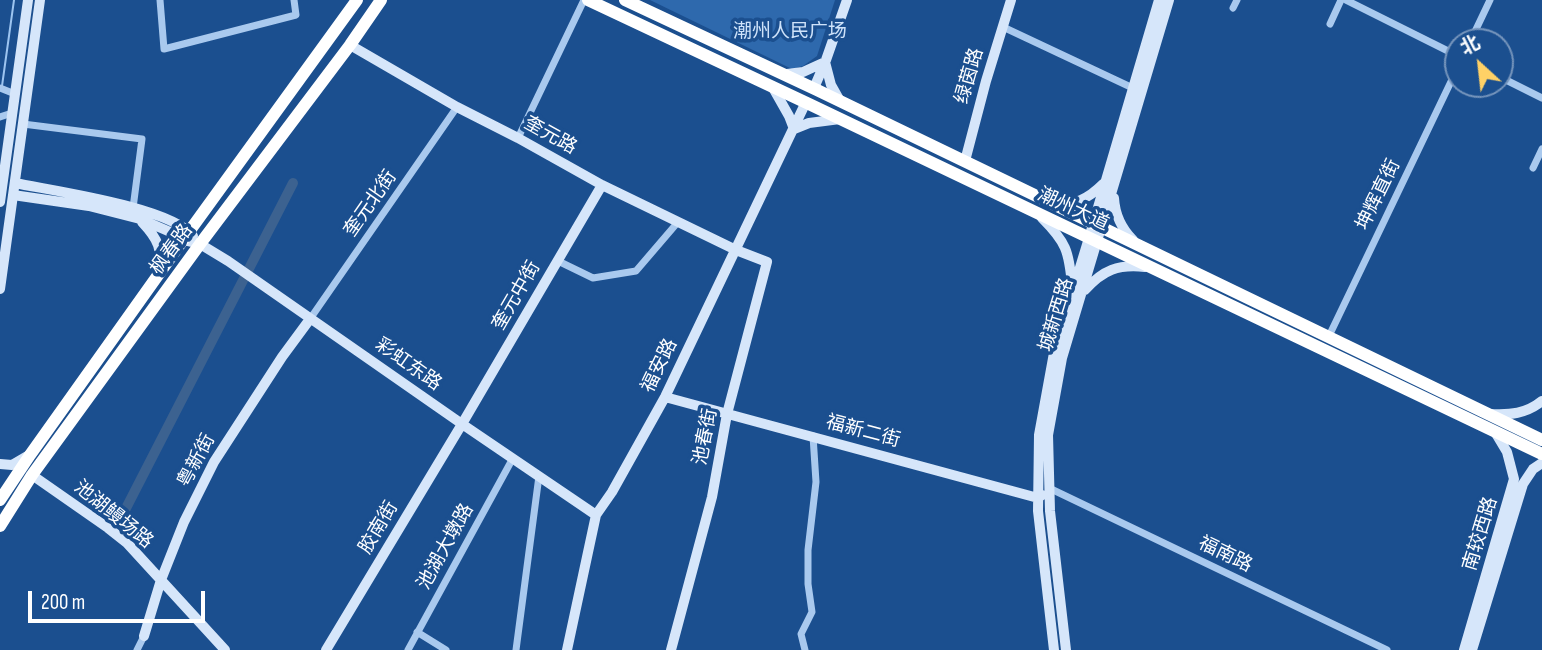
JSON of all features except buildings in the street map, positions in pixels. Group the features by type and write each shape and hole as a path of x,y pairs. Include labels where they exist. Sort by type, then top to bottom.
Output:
{"highway":[{"name":"枫春路","path":"0,500 155,279 358,0"},
{"name":"枫春路","path":"0,526 32,475 381,0"},
{"name":"潮州大道","path":"586,0 806,102 1542,454"},
{"name":"潮州大道","path":"625,0 782,73 815,85 841,101 1542,440"}],"street":[{"path":"0,202 12,113 7,91 27,0"},
{"path":"0,289 40,0"},
{"path":"160,0 164,48 296,15 294,0"},
{"path":"518,138 586,0"},
{"path":"815,85 847,0"},
{"name":"绿茵路","path":"965,161 1011,0"},
{"name":"城新西路","path":"1066,650 1050,511 1048,435 1077,293 1137,90 1159,0"},
{"name":"城新西路","path":"1137,90 1169,0"},
{"path":"1233,9 1237,0"},
{"path":"1330,24 1344,0 1444,49"},
{"path":"1477,28 1490,0"},
{"path":"1003,27 1137,90"},
{"name":"奎元路","path":"350,45 457,107 602,185 736,250"},
{"path":"782,73 803,72 825,62"},
{"path":"825,62 831,85 841,101"},
{"path":"1514,84 1542,98"},
{"path":"772,86 794,128 840,119"},
{"name":"坤辉直街","path":"1329,336 1444,96"},
{"name":"福安路","path":"568,650 596,515 612,492 665,397 806,102"},
{"name":"奎元北街","path":"310,319 457,107"},
{"path":"0,117 12,113"},
{"path":"23,124 142,139 133,208"},
{"path":"1533,168 1542,149"},
{"path":"15,183 133,208 174,222 186,236"},
{"path":"1053,204 1082,201 1110,184 1118,219 1124,231 1136,243"},
{"name":"奎元中街","path":"462,424 602,185"},
{"path":"13,195 89,206 140,219 200,244"},
{"path":"1039,215 1055,230 1069,253 1077,293 1107,271 1121,266 1151,268"},
{"path":"140,219 158,242 161,259 155,279"},
{"path":"558,261 593,278 636,271 678,222"},
{"name":"彩虹东路","path":"200,244 596,515"},
{"name":"池春街","path":"671,650 712,497 727,414 767,262 736,250"},
{"name":"城新西路","path":"1054,650 1038,511 1039,435 1054,353 1077,293"},
{"name":"粤新街","path":"144,636 161,580 184,522 214,462 282,356 310,319"},
{"name":"福新二街","path":"665,397 1038,498"},
{"path":"1490,414 1529,411 1542,401"},
{"name":"胶南街","path":"326,650 462,424"},
{"name":"南较西路","path":"1464,650 1514,479 1503,444 1494,431"},
{"path":"805,650 801,634 812,612 808,584 808,550 817,482 813,436"},
{"path":"0,464 12,464 30,455"},
{"name":"池湖大墩路","path":"408,650 513,458"},
{"name":"南较西路","path":"1472,650 1523,484 1533,469 1542,464"},
{"name":"池湖鳗场路","path":"32,475 127,543 225,650"},
{"path":"516,650 538,476"},
{"path":"1038,498 1049,488"},
{"name":"福南路","path":"1049,488 1387,650"},
{"path":"417,632 446,650"},
{"path":"137,650 144,636"}],"green space":[{"name":"潮州人民广场","path":"650,0 835,0 817,56 803,66 792,69"}],"waterway":[{"path":"2,86 14,0"},
{"path":"122,516 293,183"}]}
